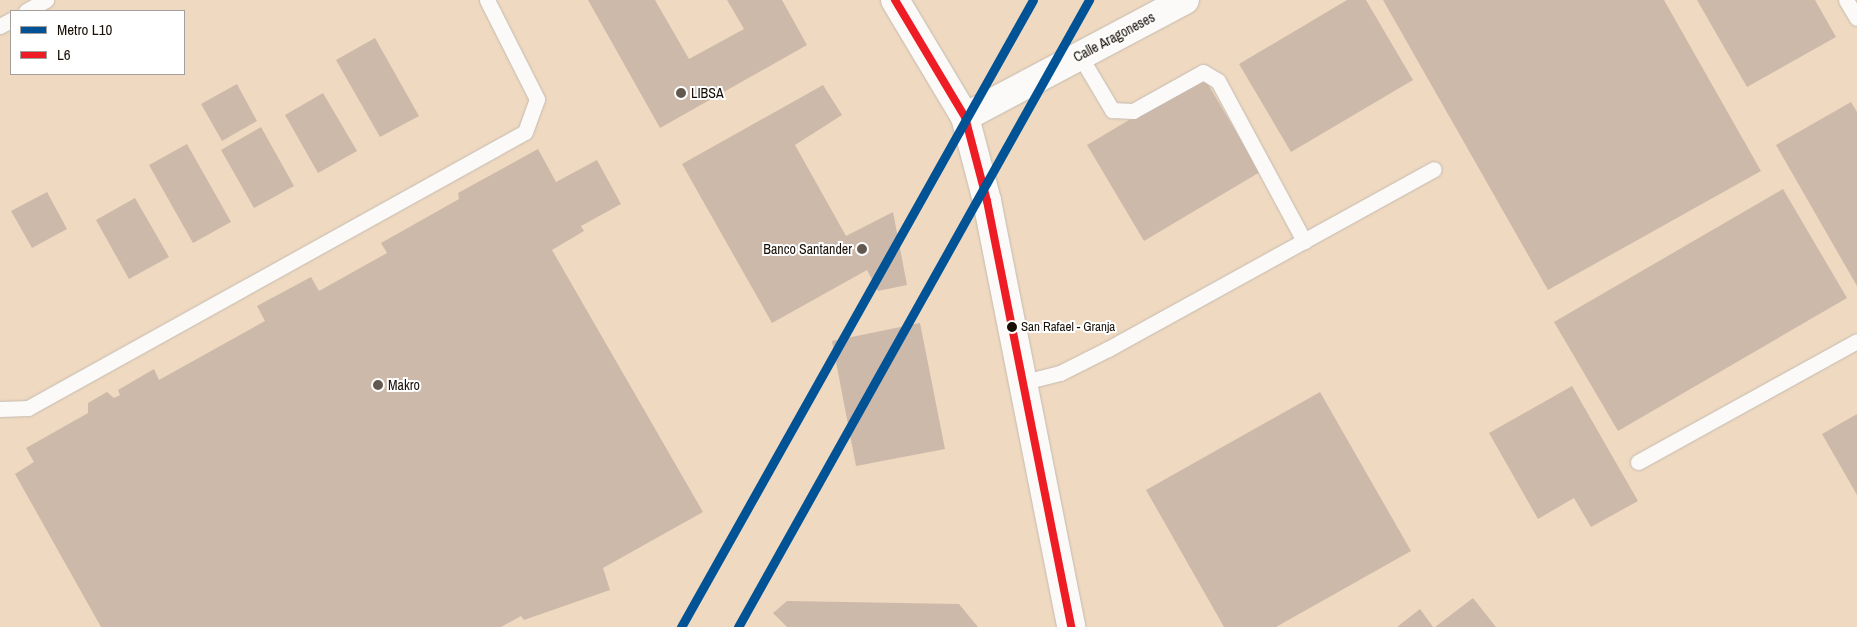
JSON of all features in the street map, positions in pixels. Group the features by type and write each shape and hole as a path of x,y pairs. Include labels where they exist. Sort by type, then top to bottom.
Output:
{"street":[{"path":"895,0 964,117 986,201 1024,382 1071,627"},
{"name":"Calle Aragoneses","path":"964,117 1185,0"}],"lane":[{"path":"28,10 46,0"},
{"path":"0,409 28,408 525,132 537,99 487,0"},
{"path":"1846,0 1857,18"},
{"path":"1080,56 1112,110 1133,111 1203,72 1218,81 1304,241"},
{"path":"1024,382 1060,373 1076,365 1434,169"},
{"path":"1638,462 1857,341"}],"shaded area":[{"path":"0,0 1857,0 1857,627 0,627"}],"building":[{"name":"LIBSA","path":"588,0 655,0 689,59 744,29 727,0 782,0 807,45 660,128"},
{"path":"1347,0 1366,0 1413,80 1291,152 1239,64"},
{"path":"1383,0 1664,0 1761,171 1548,290"},
{"path":"1697,0 1815,0 1836,37 1747,87"},
{"path":"375,38 419,116 380,137 336,60"},
{"path":"1203,76 1260,172 1144,241 1087,145"},
{"path":"237,84 257,121 222,141 201,104"},
{"path":"823,85 842,115 795,145 846,236 893,212 907,285 878,291 867,270 772,323 682,164"},
{"path":"323,93 357,151 318,173 285,115"},
{"path":"1851,102 1857,112 1857,286 1776,145"},
{"path":"261,127 294,186 254,208 221,150"},
{"path":"187,144 231,222 193,243 149,165"},
{"name":"Makro","path":"538,149 556,182 597,160 621,204 581,226 584,231 552,250 703,512 603,568 610,590 524,620 521,616 501,627 101,627 15,474 34,462 26,448 88,413 88,403 107,392 114,398 120,395 118,390 154,369 159,380 265,321 257,306 311,277 319,291 387,253 381,243 459,199 458,193"},
{"path":"1783,189 1847,298 1618,431 1554,322"},
{"path":"47,192 67,229 32,248 11,211"},
{"path":"135,198 169,257 129,279 96,220"},
{"path":"920,323 945,449 856,466 832,341"},
{"path":"1572,386 1638,501 1591,527 1574,498 1538,519 1489,433"},
{"path":"1320,392 1411,551 1276,627 1224,627 1146,490"},
{"path":"1857,414 1857,495 1822,434"},
{"path":"1473,598 1496,627 1435,627"},
{"path":"787,601 959,604 978,627 787,627 773,613"},
{"path":"1420,609 1433,627 1397,627"}],"metro line":[{"name":"L10","path":"681,627 1033,0"},
{"name":"L10","path":"738,627 1089,0"}],"transit line":[{"name":"L6","path":"895,0 965,117 987,201 1071,627"}],"place":[{"name":"LIBSA","path":"681,93"},
{"name":"Banco Santander","path":"862,249"},
{"name":"San Rafael - Granja","path":"1012,327"},
{"name":"Makro","path":"378,385"}]}
